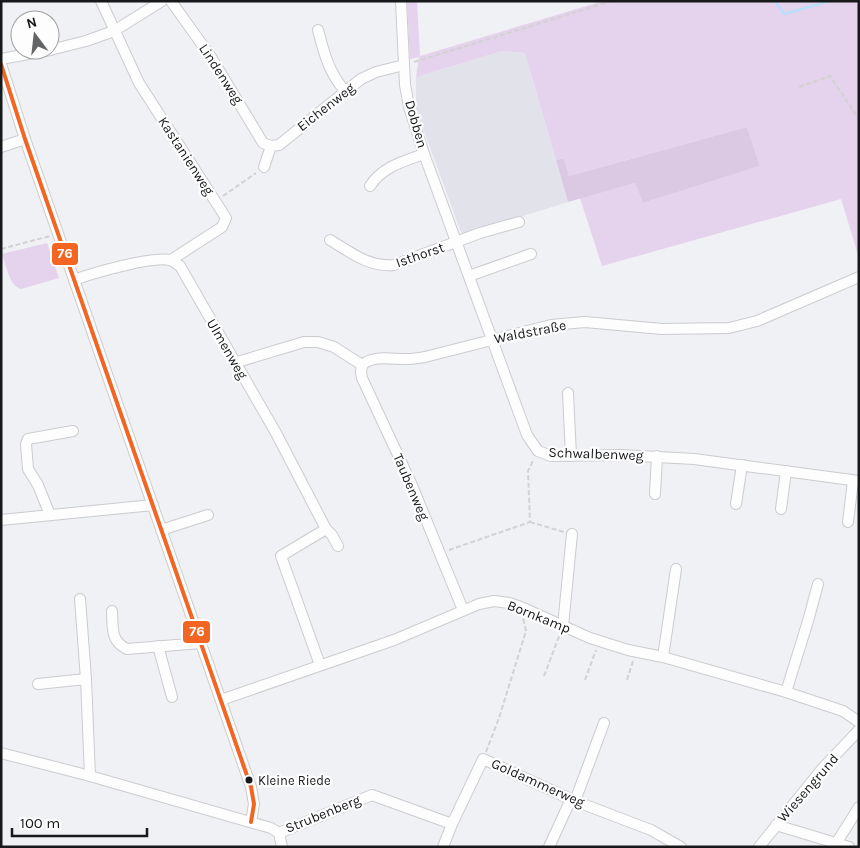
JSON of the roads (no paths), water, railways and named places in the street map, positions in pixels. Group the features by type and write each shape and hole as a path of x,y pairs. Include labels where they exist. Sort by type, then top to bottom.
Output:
{"street":[{"name":"Kastanienweg","path":"101,1 139,83 226,218 222,227 171,260"},
{"path":"60,48 114,31 162,1"},
{"name":"Lindenweg","path":"172,1 211,57 263,143 271,146"},
{"name":"Dobben","path":"401,1 404,65 409,107 424,154 492,339"},
{"path":"318,30 324,57 335,79 345,91"},
{"path":"1,64 25,139 251,787 254,804 251,822"},
{"name":"Eichenweg","path":"271,146 279,145 361,79 376,72 404,65"},
{"path":"1,147 25,139"},
{"path":"264,167 271,146"},
{"path":"370,186 383,171 424,154"},
{"path":"457,242 519,222"},
{"name":"Isthorst","path":"330,240 368,263 383,266 394,265 457,242"},
{"path":"469,276 531,254"},
{"path":"74,280 120,267 156,260 171,260"},
{"name":"Ulmenweg","path":"171,260 180,266 234,363 276,433 326,530 332,535 338,546"},
{"name":"Waldstraße","path":"362,365 368,360 375,358 410,359 425,357 551,325 585,322 662,329 729,328 757,321 859,277"},
{"name":"Schwalbenweg","path":"492,339 527,435 538,451 551,456 694,458 856,481 848,522"},
{"path":"234,363 304,342 318,342 334,347 362,365"},
{"name":"Taubenweg","path":"362,365 362,378 411,483 463,610"},
{"path":"568,394 571,456"},
{"path":"50,515 38,485 28,469 26,444 28,439 73,431"},
{"name":"Schwalbenweg","path":"655,494 657,456"},
{"path":"736,504 742,465"},
{"path":"781,509 786,471"},
{"path":"1,520 153,505"},
{"path":"161,530 208,515"},
{"path":"320,665 281,556 326,530"},
{"path":"563,626 572,534"},
{"path":"663,656 676,569"},
{"path":"786,692 818,584"},
{"path":"80,599 90,776"},
{"name":"Bornkamp","path":"221,700 394,640 463,610 494,601 521,607 600,641 663,656 786,692 843,711 859,722"},
{"path":"112,611 116,641 126,649 201,643"},
{"path":"158,646 172,697"},
{"path":"38,684 86,679"},
{"path":"549,847 573,800 604,723"},
{"name":"Wiesengrund","path":"759,847 822,769 859,730"},
{"path":"1,753 90,776 271,828 278,833 282,847"},
{"name":"Goldammerweg","path":"443,847 483,758 573,800 652,830 682,847"},
{"name":"Strubenberg","path":"278,833 372,795 452,824"},
{"path":"837,842 859,807"},
{"path":"776,824 849,847"}],"waterway":[{"path":"775,1 784,14 830,1"},
{"path":"857,1 859,5"}],"place":[{"name":"Kleine Riede","path":"249,780"}]}
